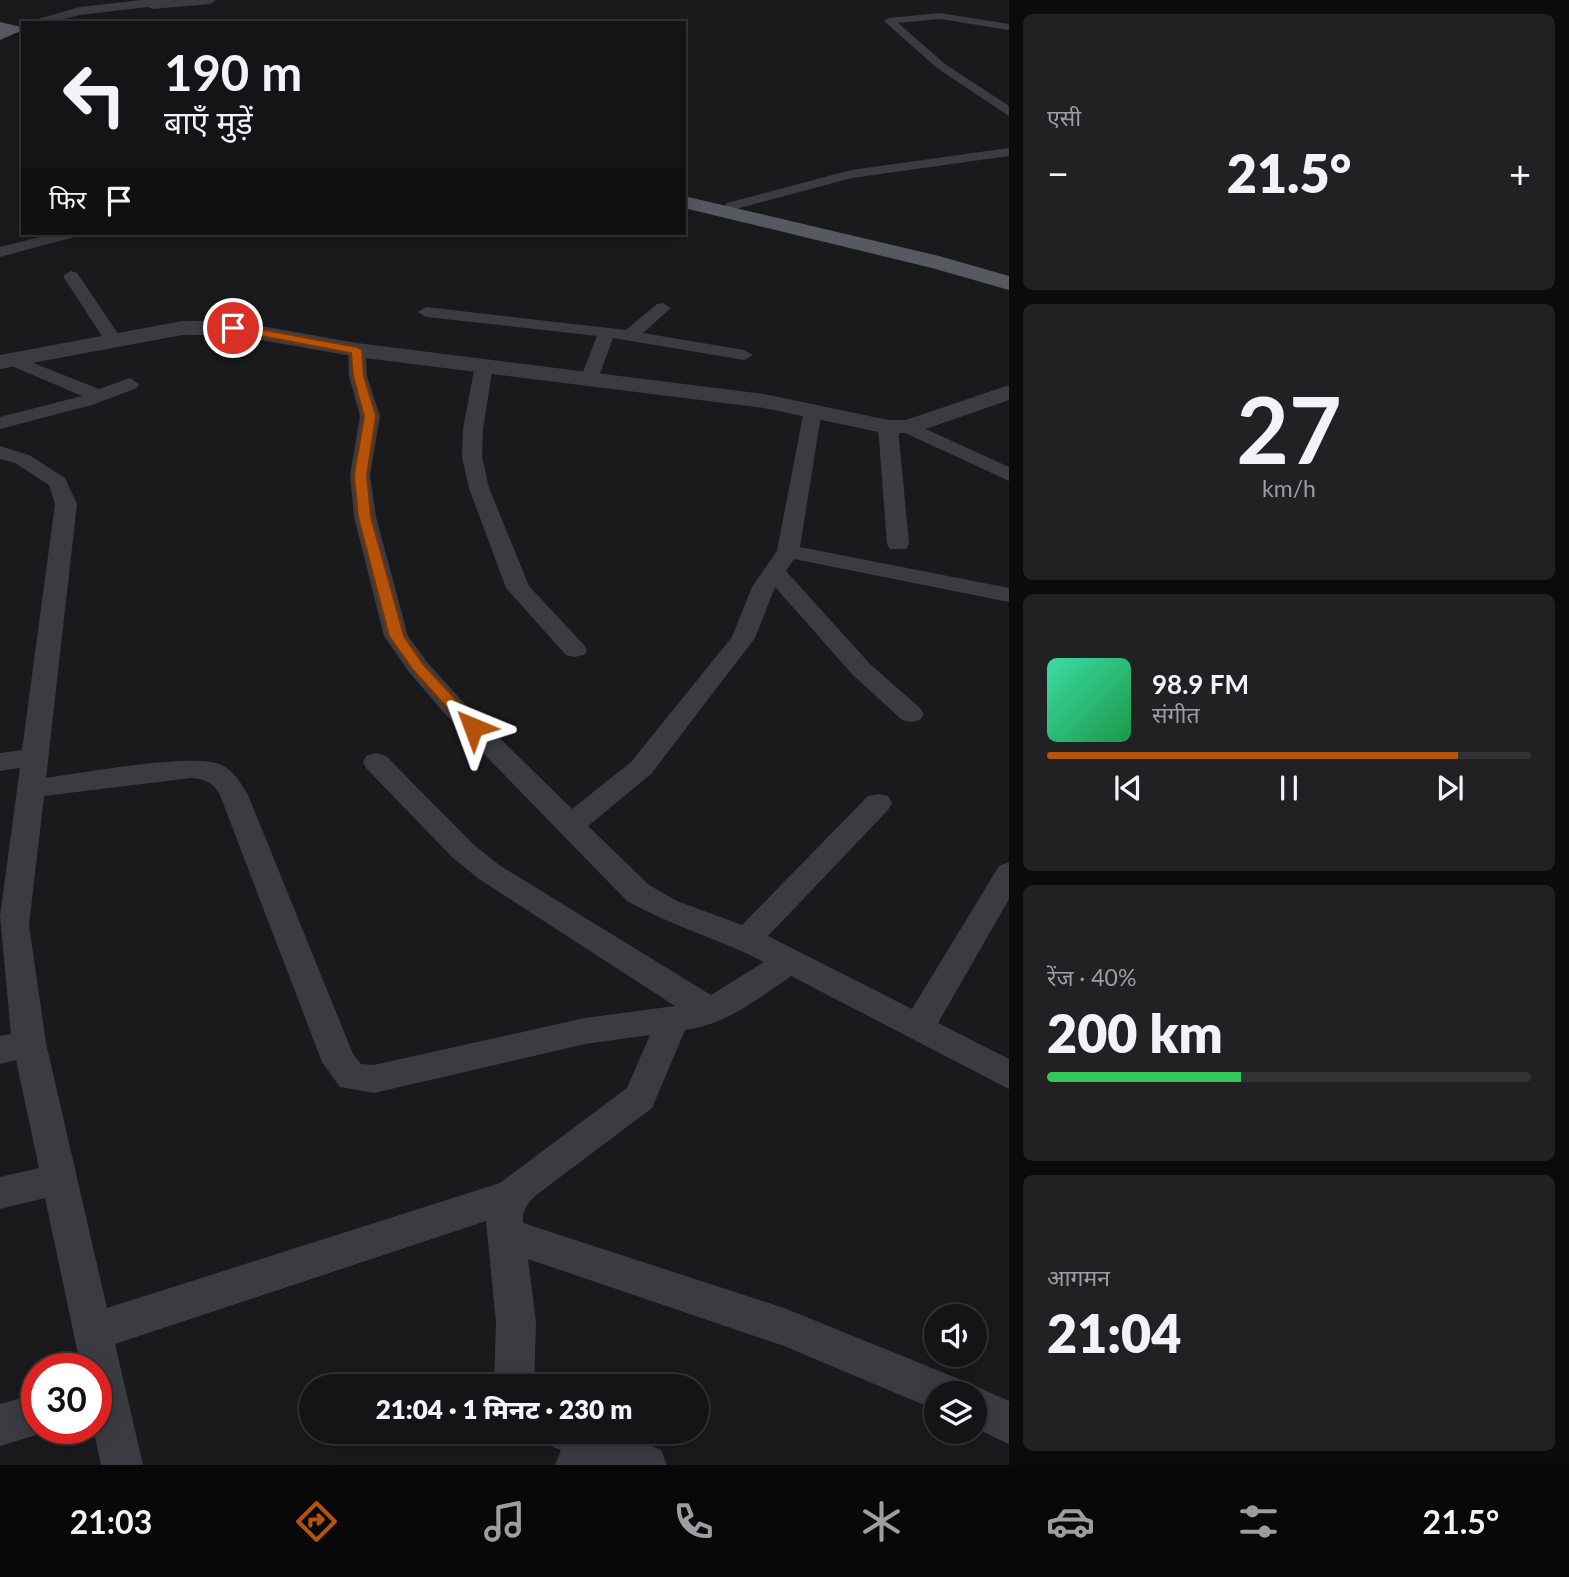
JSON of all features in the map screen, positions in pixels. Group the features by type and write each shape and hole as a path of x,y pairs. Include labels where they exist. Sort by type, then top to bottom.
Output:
{"main road":[{"path":"686,194 1009,274"},
{"path":"686,202 927,260 1009,283"}],"street":[{"path":"38,21 80,11 175,0"},
{"path":"118,7 210,0"},
{"path":"1009,27 940,16 889,21 942,66 1009,112"},
{"path":"732,206 851,174 1009,152"},
{"path":"0,252 65,235"},
{"path":"71,276 114,341"},
{"path":"629,336 663,308"},
{"path":"426,312 607,332 744,355"},
{"path":"6,361 182,328 233,328 357,350 812,409 868,425 898,427 1009,475"},
{"path":"589,379 607,332"},
{"path":"357,350 358,376 370,416 360,475 365,517 396,636 418,667 455,709 638,893 666,909 747,939 1009,1075"},
{"path":"6,361 99,396"},
{"path":"484,365 473,429 472,457 479,488 519,588 575,650"},
{"path":"0,423 99,396 130,384"},
{"path":"898,427 1009,392"},
{"path":"572,824 641,768 743,638 764,587 781,562 812,409"},
{"path":"898,427 898,544"},
{"path":"0,453 22,459 58,482 66,504 29,789 15,925 14,1046 59,1179 96,1353"},
{"path":"781,562 1009,595"},
{"path":"781,562 861,668 911,714"},
{"path":"0,762 33,757"},
{"path":"376,762 463,851 489,872 708,1010"},
{"path":"29,789 191,769 211,771 225,780 260,857 339,1062 352,1077 374,1079 585,1031 694,1016 733,1000 789,961"},
{"path":"747,939 878,803"},
{"path":"918,1028 1009,873"},
{"path":"93,1332 510,1196 640,1098 673,1019"},
{"path":"0,1193 59,1179"},
{"path":"510,1196 505,1208 516,1322 514,1374"},
{"path":"506,1235 814,1339 924,1383"},
{"path":"987,1413 1009,1423"},
{"path":"0,1425 21,1419"},
{"path":"112,1433 122,1465"},
{"path":"577,1445 646,1465"}],"route":[{"path":"233,328 357,350 358,376 370,416 360,475 365,517 396,636 418,667 473,727"}]}
